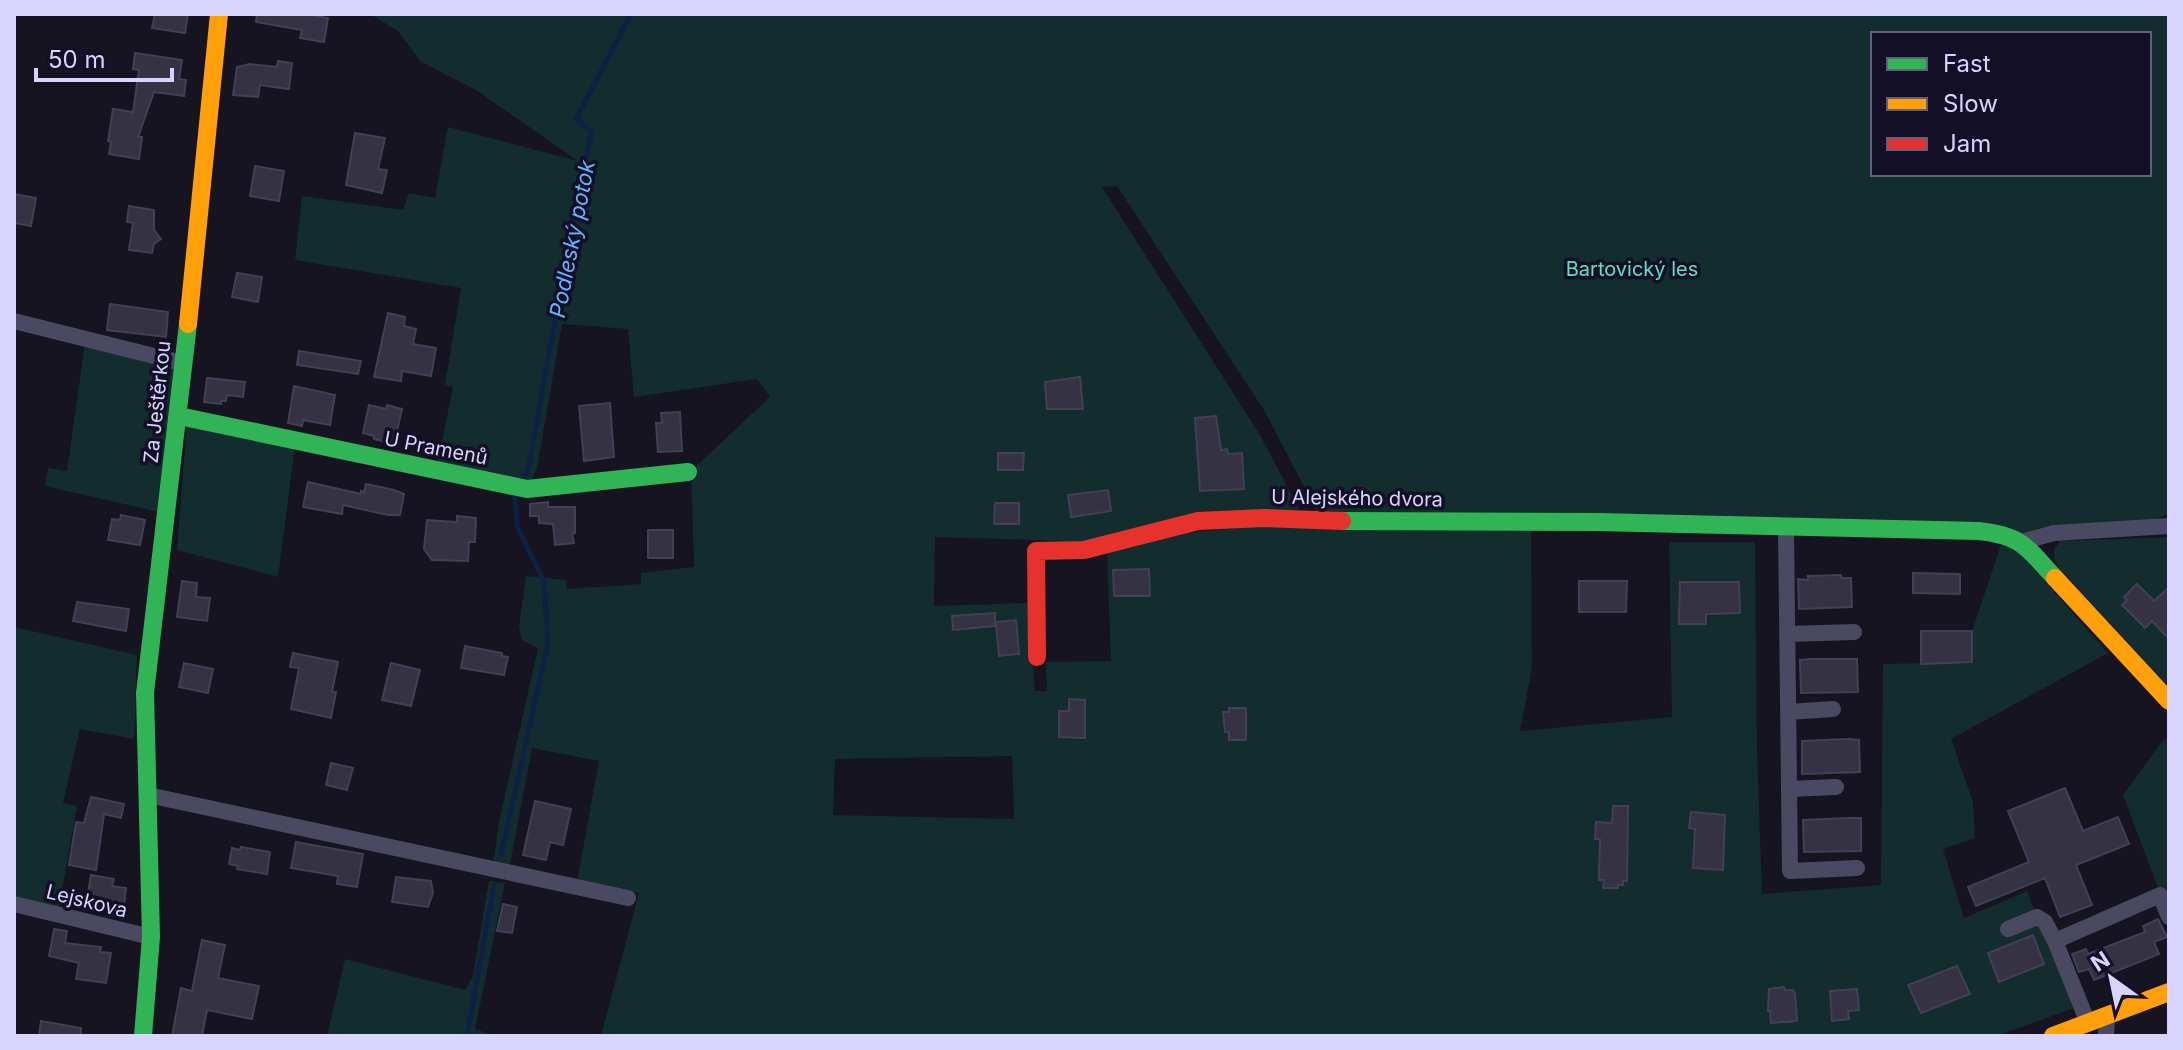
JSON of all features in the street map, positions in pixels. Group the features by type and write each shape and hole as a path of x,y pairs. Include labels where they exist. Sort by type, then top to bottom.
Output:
{"street":[{"name":"Za Ještěrkou","path":"143,1036 151,937 145,693 179,416 219,14"},
{"path":"14,321 182,363"},
{"name":"U Pramenů","path":"179,416 527,489 688,472"},
{"name":"U Alejského dvora","path":"1037,657 1036,551 1084,550 1198,521 1264,518 1597,522 1979,531 2005,534 2021,542 2054,533 2169,526"},
{"path":"1786,528 1790,871 1857,868"},
{"path":"2021,542 2169,701"},
{"path":"1787,634 1854,632"},
{"path":"1788,712 1833,709"},
{"path":"1789,789 1836,787"},
{"path":"148,795 628,898"},
{"path":"2055,941 2160,895 2169,917"},
{"name":"Lejskova","path":"14,904 151,937"},
{"path":"2008,929 2037,917 2045,922 2088,1023"},
{"path":"2053,1036 2169,992"},
{"path":"2106,1036 2107,1016"}],"green space":[{"name":"Bartovický les","path":"370,14 2169,14 2169,514 2150,521 2038,528 2021,542 1531,523 1532,667 1520,731 1672,717 1669,542 1755,542 1762,894 1881,885 1883,664 1972,662 1972,631 2001,545 2015,548 2108,653 1951,739 1973,802 1975,838 1943,849 1964,918 2027,891 2082,1005 1997,1036 601,1036 639,893 577,882 599,761 532,748 509,870 493,866 499,822 538,648 522,640 519,627 526,576 566,580 567,589 641,584 641,573 694,567 691,471 770,397 757,379 634,397 628,329 562,324 537,468 530,483 438,462 453,387 445,385 461,288 295,260 302,196 403,210 409,193 435,198 448,127 578,161 476,90 421,62 398,31","holes":["1117,186 1264,410 1322,521 1169,534 1107,553 1111,661 1046,662 1047,691 1035,691 1028,603 934,606 935,537 1095,542 1299,509 1260,435 1102,187","1012,756 1014,819 833,815 835,759"]},
{"path":"85,343 177,366 159,512 45,486 48,468 67,471"},
{"path":"187,422 295,446 278,577 177,550"},
{"path":"2169,537 2169,687 2059,568 2054,559 2054,549 2060,541"},
{"path":"14,627 137,655 134,739 80,729 63,803 77,806 59,907 14,896"},
{"path":"2168,739 2169,917 2123,795 2163,740"},
{"path":"489,881 505,883 475,1029 495,1036 327,1036 345,959 465,990 473,976"}],"building":[{"path":"155,14 188,14 185,33 152,28"},
{"path":"257,14 305,14 328,18 324,42 300,38 302,30 256,22"},
{"path":"135,53 182,60 179,79 186,80 184,96 154,92 138,137 142,137 139,159 109,154 111,142 108,141 113,109 133,112 139,70 133,69"},
{"path":"278,61 292,63 289,89 260,85 258,97 233,95 237,67 250,64 277,67"},
{"path":"355,133 385,138 378,169 387,170 382,193 346,185"},
{"path":"255,166 284,171 279,201 250,196"},
{"path":"14,194 36,198 31,226 14,223"},
{"path":"129,206 154,210 154,230 161,239 154,244 152,253 129,250 133,223 127,222"},
{"path":"237,273 262,277 258,302 232,297"},
{"path":"110,304 168,312 166,337 107,330"},
{"path":"388,313 405,317 404,326 416,329 413,344 436,348 431,376 402,371 401,381 374,377"},
{"path":"299,351 361,361 358,374 297,365"},
{"path":"1080,377 1083,409 1047,409 1045,382"},
{"path":"207,378 245,382 243,397 227,395 226,401 221,401 221,404 204,402"},
{"path":"294,386 335,395 330,425 303,420 302,426 288,423"},
{"path":"610,403 614,457 584,461 579,406"},
{"path":"369,405 402,409 394,444 363,433"},
{"path":"680,412 682,451 658,452 656,423 662,423 661,413"},
{"path":"1216,416 1221,450 1227,449 1228,454 1242,453 1244,489 1200,491 1195,418"},
{"path":"998,453 1024,453 1023,470 998,470"},
{"path":"308,482 361,494 366,484 394,490 404,494 400,515 343,505 342,514 303,507"},
{"path":"1108,490 1111,511 1071,517 1068,495"},
{"path":"548,502 548,507 575,507 574,543 555,545 553,524 539,523 539,516 530,516 530,504"},
{"path":"995,503 1019,503 1019,524 994,524"},
{"path":"121,515 145,520 140,545 108,540 112,519 120,520"},
{"path":"457,516 476,518 475,542 469,542 468,561 432,560 424,549 427,520 457,522"},
{"path":"648,530 673,530 673,558 648,558"},
{"path":"1149,569 1150,596 1114,596 1113,570"},
{"path":"1913,573 1960,574 1960,594 1913,593"},
{"path":"1841,575 1841,578 1851,578 1852,607 1799,609 1798,579"},
{"path":"182,581 197,583 196,597 210,598 207,621 177,617"},
{"path":"1579,581 1627,581 1626,612 1579,612"},
{"path":"1680,582 1739,582 1740,613 1706,614 1706,624 1679,624"},
{"path":"2137,584 2154,601 2169,587 2169,639 2152,621 2145,628 2122,605 2127,600 2124,597"},
{"path":"77,602 129,609 126,631 73,621"},
{"path":"995,613 995,626 953,630 952,616"},
{"path":"1016,620 1019,654 999,656 996,622"},
{"path":"1921,631 1972,631 1972,662 1921,664"},
{"path":"465,646 508,657 504,675 461,668"},
{"path":"293,653 338,662 331,718 291,709 299,668 290,667"},
{"path":"1857,659 1858,692 1801,693 1800,660"},
{"path":"184,663 213,669 208,693 179,687"},
{"path":"391,663 420,670 411,706 382,700"},
{"path":"1069,699 1085,700 1085,738 1059,737 1059,711 1069,711"},
{"path":"1229,708 1246,708 1246,740 1229,740 1223,712 1229,712"},
{"path":"1859,740 1860,772 1802,774 1802,741"},
{"path":"331,763 353,768 347,790 326,785"},
{"path":"2065,788 2083,831 2118,817 2129,844 2076,865 2092,905 2060,917 2045,878 1976,906 1968,887 2029,862 2008,811"},
{"path":"91,797 124,804 121,818 104,814 96,870 69,865 76,822 84,823"},
{"path":"535,801 571,809 563,845 550,842 546,860 523,855"},
{"path":"1613,806 1628,806 1627,881 1623,881 1618,888 1603,888 1604,880 1599,880 1600,839 1595,839 1596,822 1612,823"},
{"path":"1691,812 1725,815 1723,870 1693,868 1695,829 1689,828"},
{"path":"1861,818 1861,851 1804,852 1803,820"},
{"path":"296,842 363,854 357,887 337,884 338,876 291,868"},
{"path":"241,847 270,852 267,874 237,869 238,866 229,864 232,848 240,850"},
{"path":"91,875 114,879 112,886 126,888 124,905 87,899"},
{"path":"396,877 431,881 433,893 428,907 392,902"},
{"path":"503,904 517,907 512,933 497,931"},
{"path":"2158,919 2167,937 2154,942 2159,954 2094,980 2089,969 2079,972 2072,954 2086,949 2088,954 2145,932 2143,926"},
{"path":"54,929 67,931 65,943 101,947 100,952 111,953 106,983 76,979 79,963 49,956"},
{"path":"2033,935 2044,964 1999,982 1988,953"},
{"path":"202,940 225,945 218,978 259,986 252,1019 207,1010 202,1036 172,1036 181,988 192,991"},
{"path":"1957,966 1970,994 1921,1013 1908,985"},
{"path":"1784,987 1795,993 1797,1021 1771,1023 1769,989"},
{"path":"1857,989 1859,1010 1848,1011 1849,1019 1832,1021 1830,991"},
{"path":"41,1021 81,1028 81,1036 39,1036"}],"waterway":[{"name":"Podleský potok","path":"523,480 529,466 576,201 592,132 576,119 631,14"},
{"name":"Podleský potok","path":"501,855 548,643 544,582 517,526 515,497"},
{"name":"Podleský potok","path":"467,1036 494,885"}],"traffic: fast":[{"path":"143,1036 151,937 145,693 188,324"},
{"path":"179,416 527,489 688,472"},
{"path":"1342,521 1597,522 1979,531 2015,540 2055,578"}],"traffic: slow":[{"path":"188,324 219,14"},
{"path":"2055,578 2169,701"},
{"path":"2053,1036 2169,992"}],"traffic: jam":[{"path":"1037,657 1036,551 1084,550 1198,521 1264,518 1342,521"}]}
